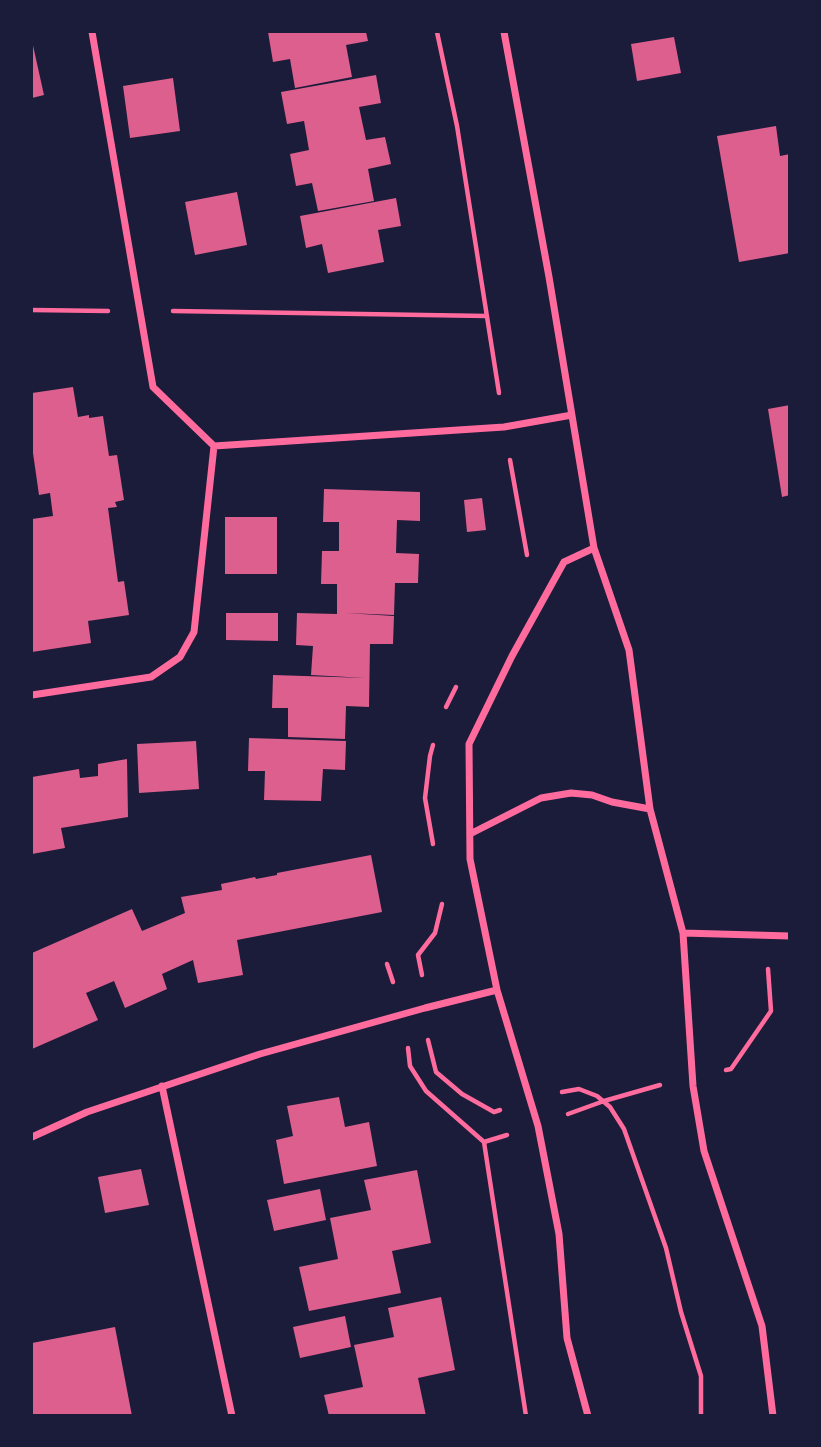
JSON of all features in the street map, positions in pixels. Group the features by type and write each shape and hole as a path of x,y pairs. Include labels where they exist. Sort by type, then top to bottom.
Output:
{"street":[{"path":"92,32 153,387 214,446 504,427 572,415"},
{"path":"504,32 594,548 629,650 650,809 683,933 693,1076 704,1152 762,1326 773,1416"},
{"path":"32,695 151,677 180,657 194,632 214,446"},
{"path":"588,1416 567,1338 559,1234 538,1126 497,990 470,859 469,744 512,656 564,562 594,548"},
{"path":"470,834 541,798 571,793 592,795 612,802 650,809"},
{"path":"683,933 789,936"},
{"path":"32,1137 87,1112 260,1054 497,990"},
{"path":"162,1086 232,1416"}],"path":[{"path":"437,32 457,127 504,427 529,562"},
{"path":"32,310 487,316"},
{"path":"444,712 459,681"},
{"path":"434,850 425,798 430,756 437,734"},
{"path":"441,896 443,906 435,933 418,955 422,969 429,1044 436,1072 462,1094 494,1112 551,1093 579,1089 597,1096 610,1107 624,1129 666,1248 681,1312 701,1376 701,1416"},
{"path":"484,1142 538,1126 604,1101 693,1076 731,1069 771,1011 766,935"},
{"path":"387,964 405,1013 410,1066 426,1091 484,1142 526,1416"}],"building":[{"path":"268,32 366,32 368,41 346,45 352,77 295,88 290,59 273,62"},
{"path":"674,37 681,73 637,81 631,44"},
{"path":"32,41 44,95 32,98"},
{"path":"376,75 381,103 359,107 366,140 385,137 391,164 368,169 374,201 318,211 312,183 296,186 290,154 309,150 304,121 287,124 281,92"},
{"path":"173,78 180,131 130,138 123,86"},
{"path":"776,126 780,156 790,154 790,253 739,262 717,136"},
{"path":"237,192 247,245 195,255 185,202"},
{"path":"396,198 401,226 378,230 384,262 328,273 322,244 306,248 300,216"},
{"path":"73,387 78,417 103,416 109,456 117,455 124,500 115,502 117,507 108,508 118,582 124,581 129,615 88,621 91,643 32,652 32,519 53,516 50,493 39,495 32,446 32,393"},
{"path":"790,405 790,495 782,497 768,409"},
{"path":"324,489 420,492 420,521 397,520 396,553 419,554 418,583 395,583 394,615 346,613 394,616 393,644 370,644 369,707 346,706 345,739 288,737 288,708 272,708 273,675 366,678 311,675 313,646 296,645 297,613 337,614 337,584 321,584 322,551 339,551 339,522 323,522"},
{"path":"482,498 486,530 467,532 464,500"},
{"path":"225,517 277,517 277,574 225,574"},
{"path":"226,613 278,613 278,641 226,640"},
{"path":"249,738 346,741 345,770 323,769 321,801 264,800 265,771 248,771"},
{"path":"196,741 199,789 139,793 137,744"},
{"path":"127,759 128,817 61,828 65,848 32,854 32,777 79,769 80,778 98,776 98,764"},
{"path":"371,855 382,912 237,940 243,975 198,983 193,960 162,974 167,989 125,1008 114,981 86,993 98,1020 32,1049 32,953 132,909 142,931 185,913 181,897 222,890 221,884"},
{"path":"339,1097 345,1127 369,1122 377,1166 284,1184 276,1140 293,1136 287,1106"},
{"path":"141,1169 149,1205 105,1213 98,1177"},
{"path":"417,1170 431,1243 392,1251 401,1293 309,1311 299,1267 338,1259 330,1218 371,1210 364,1180"},
{"path":"320,1189 326,1220 274,1231 267,1200"},
{"path":"441,1297 455,1370 418,1378 426,1416 329,1416 324,1395 363,1387 354,1345 394,1337 388,1308"},
{"path":"345,1316 351,1347 300,1358 293,1327"},
{"path":"115,1327 132,1416 32,1416 32,1343"}]}
